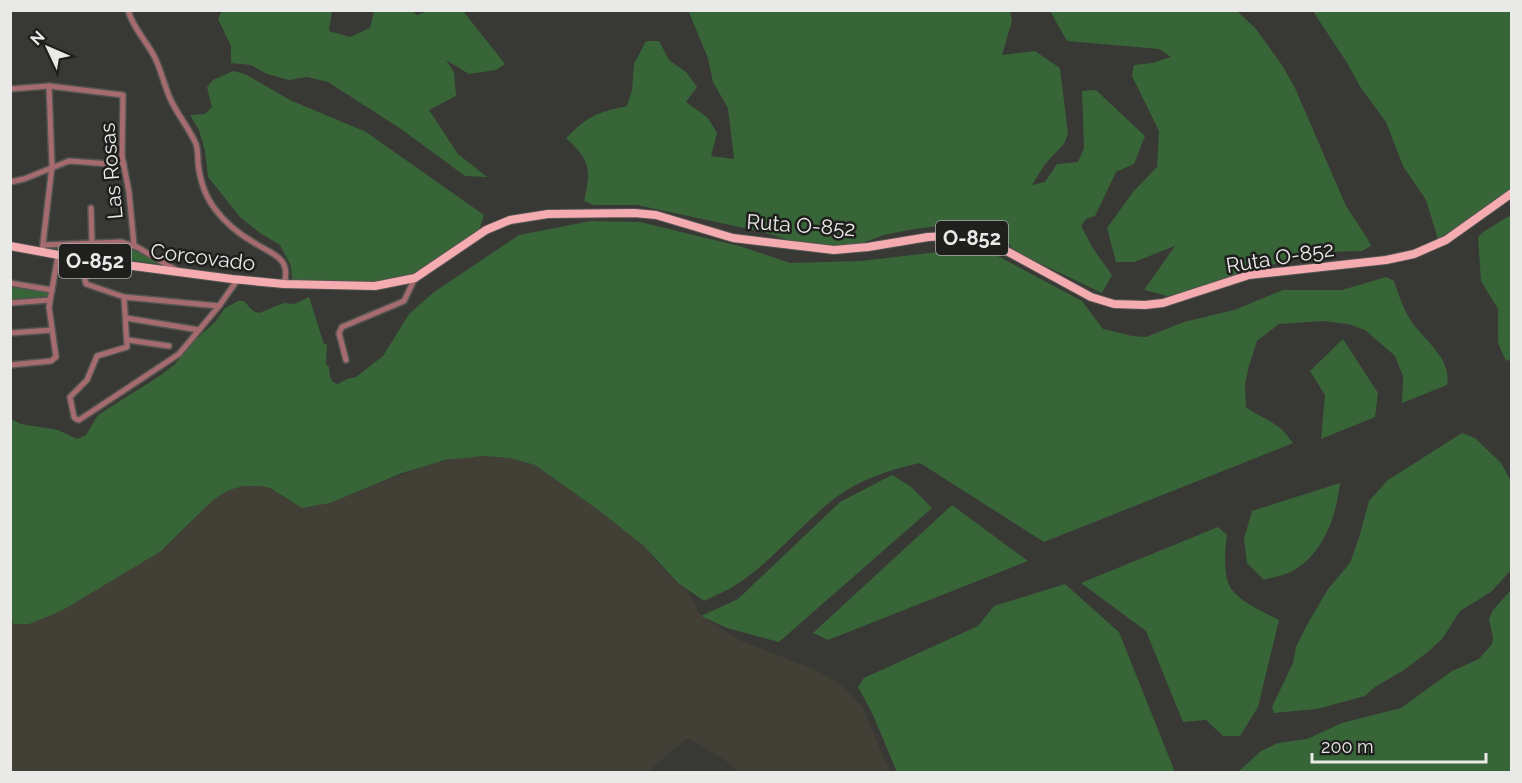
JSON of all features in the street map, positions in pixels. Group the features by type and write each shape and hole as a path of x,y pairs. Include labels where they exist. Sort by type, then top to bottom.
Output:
{"main road":[{"name":"Ruta O-852","path":"284,284 375,286 415,278 486,230 510,220 548,214 634,213 656,215 733,238 834,250 928,237 972,238 1001,248 1091,297 1114,304 1145,305 1164,303 1249,275 1386,260 1414,254 1446,240 1512,193"},
{"name":"Corcovado","path":"10,246 43,248 58,255 80,259 284,284"}],"street":[{"path":"128,10 131,21 154,56 169,96 197,146 204,194 216,211 233,227 280,259 285,265 287,274 284,284"},
{"path":"10,89 48,86 52,166 43,248 116,242 134,245 180,272"},
{"name":"Las Rosas","path":"48,86 123,95 122,149 131,206 134,245"},
{"path":"10,182 72,160 124,165"},
{"path":"91,208 92,243"},
{"path":"10,365 54,360 57,353 52,330 50,300 58,255"},
{"path":"80,259 86,284 124,297 219,306"},
{"path":"346,360 339,333 342,327 404,301 415,278"},
{"path":"124,297 128,340 126,348 97,356 87,380 70,395 76,419 79,420 178,354 219,306 238,279"},
{"path":"10,283 52,290"},
{"path":"10,303 50,300"},
{"path":"126,318 199,330"},
{"path":"10,333 52,330"},
{"path":"128,340 169,346"}],"shaded area":[{"path":"465,457 510,458 535,465 644,546 667,573 688,592 701,616 739,640 818,671 843,686 862,706 890,772 738,772 729,763 688,738 647,772 11,772 10,621 14,624 63,610 166,547 213,500 229,490 244,486 261,486 270,488 290,502 344,497 426,465"}],"green space":[{"path":"688,10 1010,11 1012,21 1002,55 1035,51 1060,68 1068,134 1064,144 1045,164 1032,185 1045,182 1057,164 1078,162 1084,148 1082,91 1096,90 1145,136 1134,164 1116,172 1095,216 1086,219 1081,226 1094,250 1112,275 1102,293 1014,251 1002,235 985,225 957,223 909,230 884,235 854,246 836,247 791,241 763,232 637,205 593,205 584,201 588,181 587,166 580,153 566,138 594,116 627,106 632,90 634,64 646,41 659,41 669,60 686,72 697,87 686,102 708,118 717,133 711,156 734,159 728,108 713,82 708,58"},
{"path":"222,11 332,11 329,31 350,37 370,28 374,11 412,11 417,15 428,11 463,11 505,64 496,70 469,74 446,60 454,72 456,96 429,110 458,154 487,177 465,176 401,129 328,82 307,77 289,80 267,74 251,65 231,63 231,46 218,19"},
{"path":"1050,11 1237,11 1256,29 1282,65 1295,88 1346,206 1371,246 1362,251 1324,252 1295,258 1171,297 1144,290 1175,246 1134,262 1116,262 1107,228 1133,192 1157,167 1159,131 1132,76 1134,65 1152,63 1171,57 1159,49 1067,41"},
{"path":"1313,11 1511,11 1511,191 1438,239 1426,200 1403,166 1386,122 1361,88"},
{"path":"233,71 245,74 290,100 366,132 484,215 477,237 431,270 403,279 355,283 292,280 291,266 280,245 241,218 208,177 205,151 199,130 190,115 205,114 212,107 207,87 213,80"},
{"path":"1511,215 1512,359 1506,361 1498,343 1498,309 1481,281 1478,237"},
{"path":"591,221 640,222 743,247 790,263 861,261 981,247 1082,301 1103,329 1146,337 1184,322 1234,310 1283,290 1342,290 1386,277 1394,281 1408,316 1440,357 1448,375 1447,385 1402,403 1403,376 1395,356 1365,330 1348,324 1323,321 1279,324 1257,341 1245,384 1246,407 1279,427 1293,443 1044,542 920,463 898,468 865,481 835,498 744,580 704,601 678,583 644,546 601,512 535,465 510,458 484,456 445,460 402,473 330,503 302,508 270,488 244,486 229,490 213,500 161,551 63,610 29,624 14,624 11,621 11,419 21,424 58,430 77,439 86,435 98,415 175,364 192,343 215,322 225,308 238,301 244,301 253,311 259,313 284,303 294,304 309,297 324,344 327,344 326,364 329,367 330,378 338,384 356,377 383,356 409,314 434,292 519,235"},
{"path":"110,244 133,247 164,265 52,249"},
{"path":"10,284 49,291 48,296 11,300"},
{"path":"1343,339 1378,393 1375,417 1321,439 1325,395 1310,371"},
{"path":"1462,433 1475,438 1501,463 1511,481 1511,570 1491,592 1460,611 1442,639 1429,651 1365,696 1317,709 1274,713 1272,707 1293,663 1296,647 1308,623 1328,589 1350,563 1369,501 1388,480"},
{"path":"892,475 910,486 932,508 779,642 727,628 701,616 738,599 840,502"},
{"path":"1340,483 1332,520 1315,552 1292,571 1264,580 1247,563 1244,539 1252,511"},
{"path":"952,505 1028,561 828,640 813,633"},
{"path":"1218,527 1227,535 1225,564 1227,579 1233,591 1254,607 1279,620 1258,707 1240,736 1223,736 1206,720 1183,722 1146,631 1081,583"},
{"path":"1065,584 1119,632 1175,772 897,772 873,715 858,687 864,678 978,626 994,606"},
{"path":"1511,590 1511,772 1238,772 1261,751 1278,743 1307,739 1342,723 1401,708 1452,671 1479,659 1492,644 1489,619 1493,610"}]}
